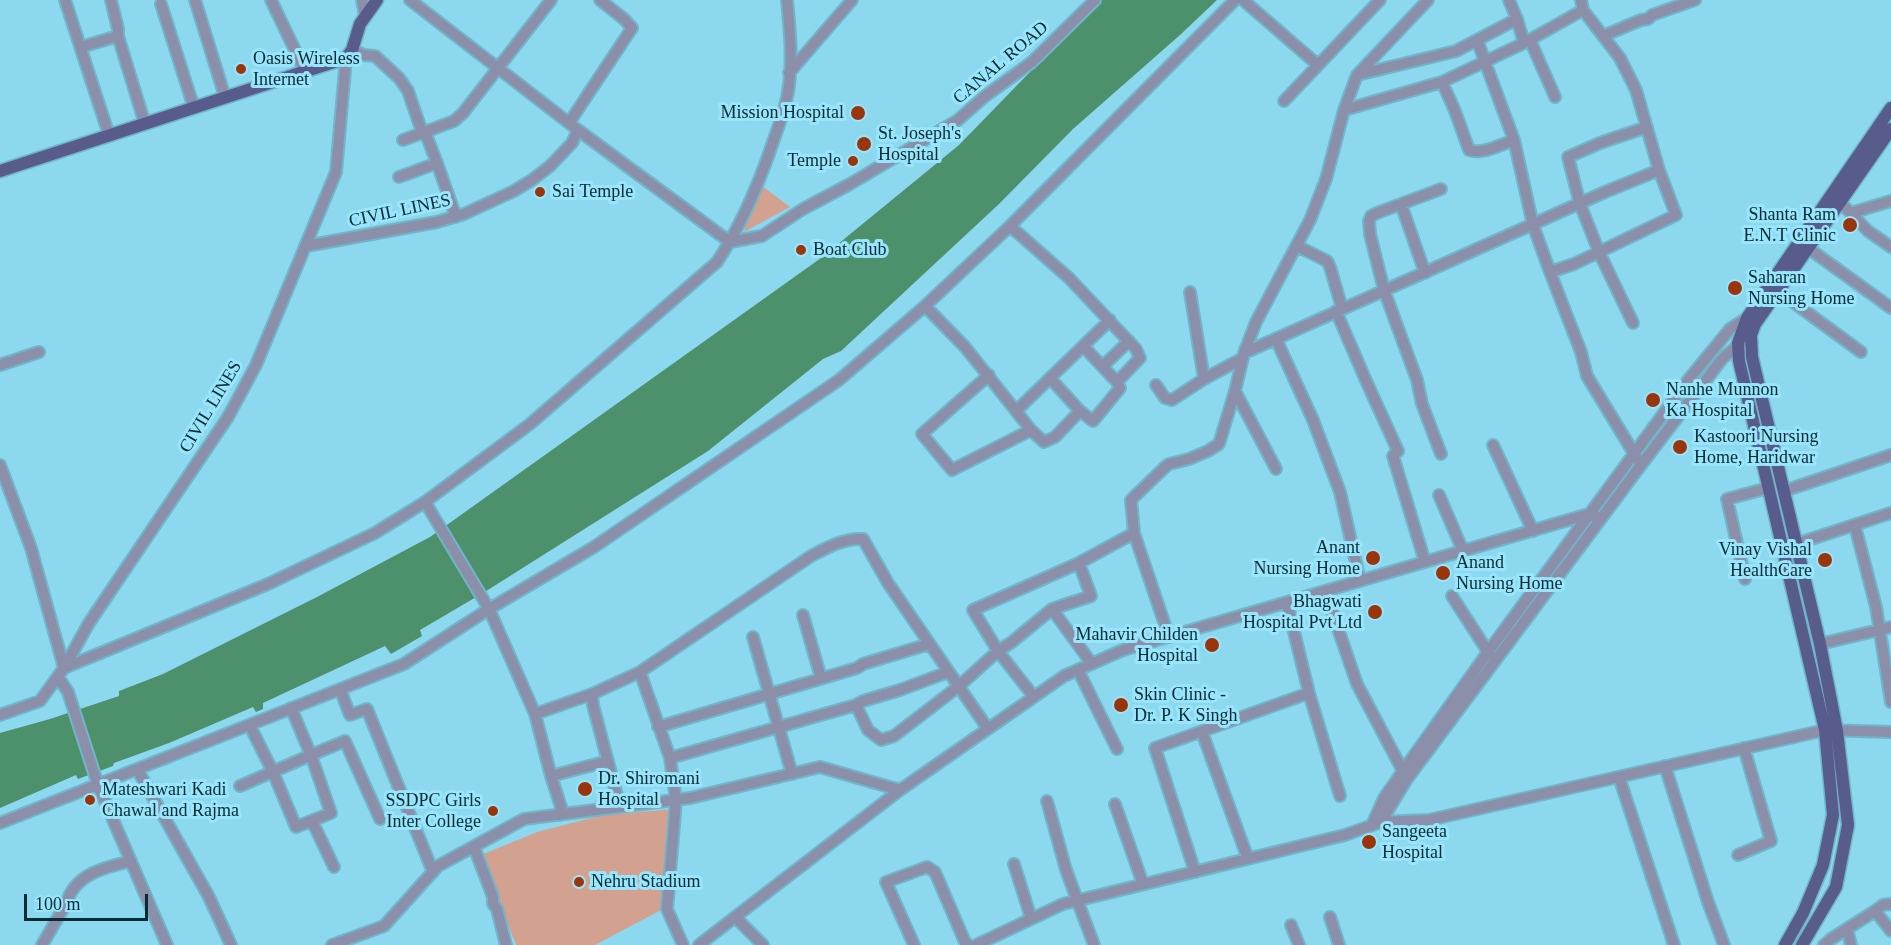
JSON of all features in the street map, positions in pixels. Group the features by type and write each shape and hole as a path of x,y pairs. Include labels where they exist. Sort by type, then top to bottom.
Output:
{"main road":[{"path":"0,171 304,72 349,54 360,24 376,0"},
{"path":"1785,945 1803,913 1823,865 1833,814 1831,731 1768,488 1739,361 1738,343 1747,318 1891,108"},
{"path":"1802,945 1836,887 1848,825 1831,731 1820,644 1752,357 1751,335 1755,324 1891,129"}],"street":[{"path":"65,0 109,135"},
{"path":"111,0 118,36 145,124"},
{"path":"195,0 225,97"},
{"path":"271,0 304,72"},
{"path":"362,0 365,16"},
{"path":"410,0 573,126 730,242"},
{"path":"403,140 454,121 463,113 551,0"},
{"name":"CIVIL LINES","path":"306,246 456,217 514,191 550,165 572,143 573,126 632,28 600,0"},
{"path":"61,672 278,579 375,533 425,502 530,424 717,262 730,242 761,175 781,122 788,91 789,74 790,36 787,0"},
{"path":"789,74 852,0"},
{"name":"CANAL ROAD","path":"730,242 762,236 803,209 958,120 984,97 1032,62 1095,0"},
{"path":"0,823 96,781 137,769 404,664 489,609 594,547 839,380 925,306 1010,226 1235,0"},
{"path":"1243,0 1318,65"},
{"path":"1284,101 1380,0"},
{"path":"1169,637 1134,533 1131,501 1169,464 1189,459 1219,444 1243,356 1256,322 1310,220 1326,179 1344,110 1357,75 1428,0"},
{"path":"1509,0 1524,43"},
{"path":"1603,36 1695,0"},
{"path":"160,4 194,108"},
{"path":"1524,43 1582,5 1620,58 1636,90 1659,170 1676,215 1574,264 1550,272"},
{"path":"1357,75 1456,51 1517,19"},
{"path":"81,47 118,36"},
{"path":"1477,40 1514,140 1533,225 1581,352 1587,376 1641,465"},
{"path":"1344,110 1442,82 1530,40 1555,97"},
{"path":"349,54 375,56 399,78 408,91 456,217"},
{"name":"CIVIL LINES","path":"0,715 40,701 61,672 89,623 228,417 256,365 336,172 349,54"},
{"path":"1442,82 1469,150 1480,152 1514,140"},
{"path":"1633,323 1599,252 1580,204 1568,157 1647,127"},
{"path":"399,177 437,164"},
{"path":"1156,385 1165,398 1172,400 1243,356 1276,339 1659,170"},
{"path":"1441,189 1377,213 1371,216 1369,221 1384,290 1441,454"},
{"path":"1851,213 1891,201"},
{"path":"1840,202 1868,231 1891,247"},
{"path":"1401,204 1425,273"},
{"path":"1010,226 1069,278 1136,349 1140,358 1117,382"},
{"path":"1297,246 1327,261 1330,267 1339,310 1367,383 1398,451 1393,456 1425,562"},
{"path":"1808,248 1891,308"},
{"path":"1778,291 1861,352"},
{"path":"1190,292 1204,379"},
{"path":"925,306 965,348 1031,430 1044,442 1055,438 1080,411"},
{"path":"1376,823 1405,775 1589,514 1703,363 1731,329 1747,318"},
{"path":"1016,411 1110,320"},
{"path":"1491,656 1601,518 1722,359 1738,343 1751,335"},
{"path":"1276,339 1313,420 1340,492 1360,581"},
{"path":"1102,366 1129,341"},
{"path":"1050,378 1080,411 1093,421 1120,388 1083,346"},
{"path":"0,365 39,352"},
{"path":"988,375 922,434 952,470 1031,430"},
{"path":"1235,391 1276,470"},
{"path":"1493,446 1533,531"},
{"path":"1783,490 1891,455"},
{"path":"0,465 31,548 61,672 96,781 166,945"},
{"path":"1745,579 1727,499 1768,488"},
{"path":"1439,495 1463,551"},
{"path":"425,502 489,609 535,714 561,807 560,814"},
{"path":"1797,544 1891,513"},
{"path":"699,945 900,790 1064,676 1123,650 1589,514 1601,518"},
{"path":"1854,526 1876,607 1891,702"},
{"path":"1034,697 998,651 973,610 1078,563 1134,533"},
{"path":"535,714 592,694 640,672 812,556 835,544 856,538 863,539 888,583 988,729"},
{"path":"856,705 868,730 880,740 894,736 1052,609 1091,596 1078,563"},
{"path":"1325,591 1357,684 1405,775"},
{"path":"1452,596 1491,656"},
{"path":"1287,603 1309,693 1340,796"},
{"path":"1052,609 1092,664"},
{"path":"803,615 821,678"},
{"path":"1820,644 1891,627"},
{"path":"753,638 792,774"},
{"path":"658,727 929,644"},
{"path":"1078,670 1117,749"},
{"path":"640,672 670,758 676,800 667,909 683,945"},
{"path":"670,758 856,705 948,672"},
{"path":"340,689 350,715 367,710 433,872"},
{"path":"1195,872 1155,748 1309,693"},
{"path":"592,694 592,705 620,807"},
{"path":"251,728 273,772 296,827 332,813 291,708"},
{"path":"976,945 1062,904 1345,836 1376,823 1429,820 1744,748 1831,731 1891,732"},
{"path":"1202,732 1248,859"},
{"path":"240,786 345,741 380,819"},
{"path":"1738,855 1771,841 1744,748"},
{"path":"551,776 608,761"},
{"path":"1665,766 1724,945"},
{"path":"332,945 384,926 438,866 524,819 690,798 820,767 900,790"},
{"path":"137,769 209,897 231,945"},
{"path":"1619,777 1674,945"},
{"path":"1047,801 1066,870 1094,945"},
{"path":"1115,804 1143,884"},
{"path":"312,821 334,867"},
{"path":"474,847 493,904 497,909 506,945"},
{"path":"42,945 67,902 69,894 78,882 105,868 131,861"},
{"path":"1014,864 1031,918"},
{"path":"914,945 886,882 927,867 935,872 965,942 969,945"},
{"path":"1824,945 1883,905 1891,904"},
{"path":"1875,911 1891,931"},
{"path":"739,914 738,920 763,945"},
{"path":"1330,917 1339,945"},
{"path":"1291,925 1299,945"},
{"path":"1847,929 1851,945"}],"shaded area":[{"path":"1100,0 1217,0 1073,129 999,204 841,351 823,359 708,451 483,593 420,630 422,636 391,654 385,646 263,703 263,709 256,712 253,707 169,743 114,763 113,766 78,779 76,775 0,808 0,733 119,696 119,691 163,674 430,537 821,258 959,145"},
{"path":"758,183 790,207 744,232"},
{"name":"Nehru Stadium","path":"676,809 663,909 595,945 516,945 481,855 537,832 603,815"}],"place":[{"name":"Oasis Wireless Internet","path":"241,69"},
{"name":"Mission Hospital","path":"858,113"},
{"name":"St. Joseph's Hospital","path":"864,144"},
{"name":"Temple","path":"853,161"},
{"name":"Sai Temple","path":"540,192"},
{"name":"Shanta Ram E.N.T Clinic","path":"1850,225"},
{"name":"Boat Club","path":"801,250"},
{"name":"Saharan Nursing Home","path":"1735,288"},
{"name":"Nanhe Munnon Ka Hospital","path":"1653,400"},
{"name":"Kastoori Nursing Home, Haridwar","path":"1680,447"},
{"name":"Anant Nursing Home","path":"1373,558"},
{"name":"Vinay Vishal HealthCare","path":"1825,560"},
{"name":"Anand Nursing Home","path":"1443,573"},
{"name":"Bhagwati Hospital Pvt Ltd","path":"1375,612"},
{"name":"Mahavir Childen Hospital","path":"1212,645"},
{"name":"Skin Clinic - Dr. P. K Singh","path":"1121,705"},
{"name":"Dr. Shiromani Hospital","path":"585,789"},
{"name":"Mateshwari Kadi Chawal and Rajma","path":"90,800"},
{"name":"SSDPC Girls Inter College","path":"493,811"},
{"name":"Sangeeta Hospital","path":"1369,842"},
{"name":"Nehru Stadium","path":"579,882"}]}
